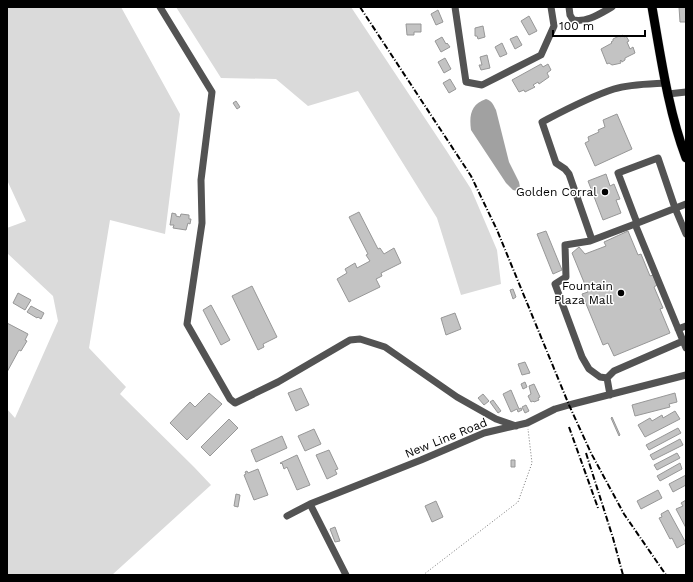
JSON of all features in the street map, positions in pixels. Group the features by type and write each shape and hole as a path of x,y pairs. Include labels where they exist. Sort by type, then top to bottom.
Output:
{"main road":[{"path":"652,7 668,94 682,137 685,155"}],"street":[{"path":"160,7 212,92 201,180 202,223 187,324 230,399 235,403 278,382 350,340 360,339 384,348 457,397 496,419 516,426"},
{"path":"455,7 466,82 482,85 541,55 554,26 551,7"},
{"path":"569,7 570,15 573,20 580,22 599,15 612,7"},
{"path":"592,240 569,174 565,169 556,163 542,122 615,88 641,84 666,84"},
{"path":"668,94 686,92"},
{"path":"607,378 614,371 684,344 636,224 618,173 658,158 675,208 686,234"},
{"path":"607,378 600,377 589,368 582,357 555,284 566,277 565,245 592,240 686,204"},
{"path":"678,329 686,326"},
{"name":"New Line Road","path":"287,516 310,504 484,433 527,423 555,409 686,375"},
{"path":"607,378 610,395"},
{"path":"310,504 346,575"}],"path":[{"path":"423,575 518,502 532,463 527,423"}],"shaded area":[{"path":"7,7 121,7 180,114 165,234 110,220 89,348 126,387 120,394 211,485 112,575 7,575 7,409 15,418 58,321 53,296 7,253 7,228 26,221 7,180"},
{"path":"176,7 351,7 471,189 497,250 501,284 461,295 437,218 358,91 308,106 276,79 221,78"},
{"path":"486,99 492,103 496,110 509,162 519,182 520,187 517,191 513,190 506,183 471,130 470,120 472,111 477,104"}],"building":[{"path":"679,7 686,7 686,22 680,22"},
{"path":"438,10 443,22 436,25 431,14"},
{"path":"529,16 537,31 529,35 521,21"},
{"path":"406,24 421,24 421,32 414,32 414,35 407,35"},
{"path":"483,26 485,37 478,39 477,36 475,36 475,28"},
{"path":"623,35 624,37 626,36 629,41 627,42 630,49 633,47 635,53 625,58 622,62 621,60 621,63 612,65 609,63 607,64 601,49 612,43 611,42 613,39"},
{"path":"517,36 522,45 515,49 510,39"},
{"path":"442,37 446,44 447,43 450,47 441,52 435,41"},
{"path":"502,43 507,54 500,57 495,47"},
{"path":"487,55 490,68 481,70 479,65 482,65 480,57"},
{"path":"445,58 451,69 444,73 438,62"},
{"path":"541,64 543,67 548,64 551,70 547,73 549,77 539,84 538,82 533,85 535,87 525,92 524,90 519,92 512,80"},
{"path":"450,79 456,89 449,93 443,83"},
{"path":"236,101 240,107 237,109 233,103"},
{"path":"617,114 632,149 595,166 585,143 589,141 588,137 599,132 598,130 605,127 603,120"},
{"name":"Golden Corral","path":"606,174 610,186 614,184 620,199 616,200 621,213 603,220 588,181"},
{"path":"359,212 378,249 380,248 384,254 394,248 401,263 381,273 382,276 376,279 380,287 349,302 337,279 347,273 345,269 355,263 357,268 370,261 366,255 368,254 349,217"},
{"path":"172,213 180,217 181,214 189,215 189,219 191,219 190,224 188,223 186,230 173,228 174,225 170,225"},
{"path":"546,231 562,270 553,274 537,234"},
{"name":"Fountain Plaza Mall","path":"628,231 638,255 641,254 650,276 653,275 657,285 654,287 663,308 660,309 670,333 614,356 608,343 603,345 582,294 588,292 572,253 579,247 585,254 606,246 604,242"},
{"path":"252,286 277,337 263,344 264,347 258,350 232,296"},
{"path":"513,289 516,297 513,299 510,290"},
{"path":"18,293 31,300 25,310 13,303"},
{"path":"211,305 230,340 221,345 203,310"},
{"path":"31,306 44,313 41,319 27,312"},
{"path":"455,313 461,329 446,335 441,318"},
{"path":"7,323 28,334 25,340 27,341 21,351 19,350 7,372"},
{"path":"525,362 530,373 522,375 518,364"},
{"path":"525,382 527,387 523,389 521,384"},
{"path":"534,384 540,397 538,398 539,400 531,402 528,396 531,394 529,386"},
{"path":"301,388 309,405 296,411 288,393"},
{"path":"511,390 519,409 521,408 522,410 518,412 517,409 511,412 503,394"},
{"path":"209,393 222,404 187,440 170,423 190,402 195,407"},
{"path":"675,393 677,402 669,404 670,407 635,416 632,405"},
{"path":"483,394 489,401 484,405 478,398"},
{"path":"493,400 501,411 498,413 490,402"},
{"path":"526,405 529,411 525,413 522,407"},
{"path":"675,411 680,419 645,437 638,425 650,418 652,421 662,415 663,418"},
{"path":"612,417 620,435 619,436 611,418"},
{"path":"229,419 238,428 210,456 201,447"},
{"path":"678,428 681,433 649,450 646,445"},
{"path":"314,429 321,444 305,451 298,436"},
{"path":"282,436 287,448 256,462 251,450"},
{"path":"680,439 683,445 653,460 650,455"},
{"path":"329,450 338,469 335,470 337,474 327,479 316,455"},
{"path":"677,453 680,458 657,470 654,465"},
{"path":"297,455 310,485 297,490 287,467 284,469 282,463 280,463"},
{"path":"511,460 515,460 515,467 511,467"},
{"path":"680,463 682,469 660,481 657,476"},
{"path":"258,469 268,495 254,500 244,475 247,471 248,473"},
{"path":"686,475 686,485 673,492 669,484"},
{"path":"658,490 662,498 641,509 637,501"},
{"path":"236,494 240,495 238,507 234,506"},
{"path":"686,500 686,528 676,509 683,506 681,503"},
{"path":"436,501 443,517 432,522 425,506"},
{"path":"668,510 686,543 677,548 672,538 670,539 659,518 662,517 661,514"},
{"path":"335,527 340,541 335,542 330,529"}],"railway":[{"path":"360,7 471,176 497,230 569,405 591,453 624,514 666,575"},
{"path":"569,427 598,508"},
{"path":"586,453 623,575"}],"place":[{"name":"Golden Corral","path":"605,192"},
{"name":"Fountain Plaza Mall","path":"621,293"}]}
